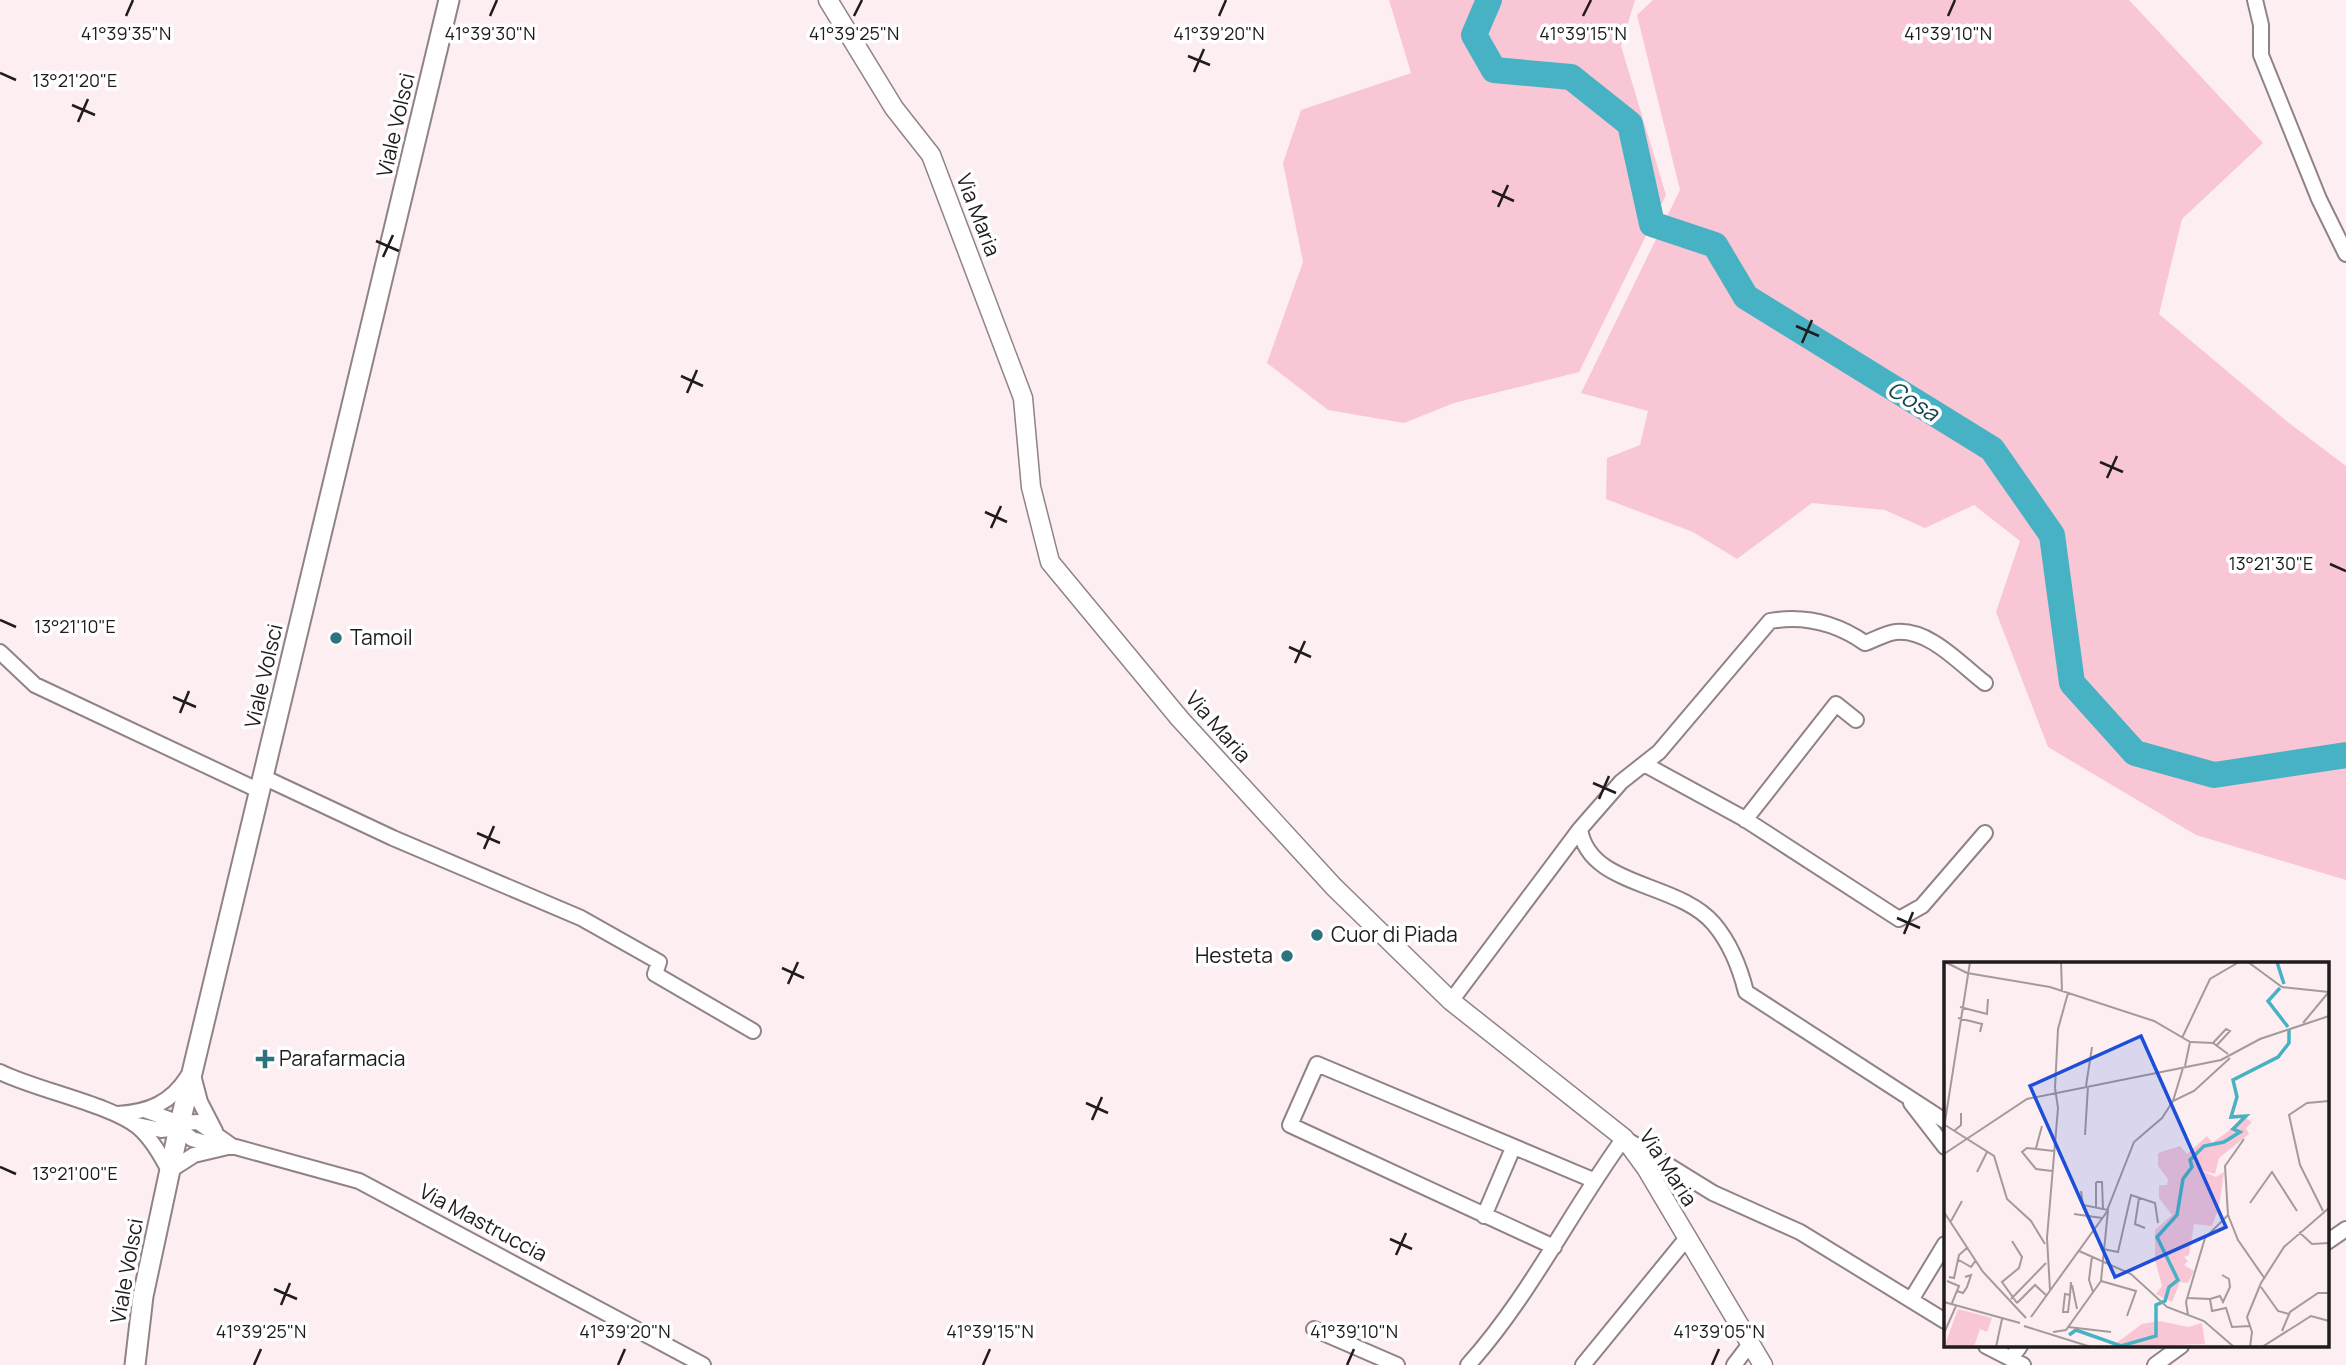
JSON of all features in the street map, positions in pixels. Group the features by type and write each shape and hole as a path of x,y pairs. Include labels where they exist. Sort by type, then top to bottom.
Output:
{"main road":[{"name":"Viale Volsci","path":"135,1365 144,1296 179,1126 449,0"}],"street":[{"name":"Via Maria","path":"828,0 894,108 931,155 1023,398 1031,487 1050,562 1180,719 1287,838 1451,1001 1624,1138 1646,1168 1763,1365"},
{"path":"2255,0 2261,25 2261,55 2319,200 2346,254"},
{"path":"1451,1001 1580,829 1621,782 1646,765 1770,621 1799,618 1821,623 1844,629 1865,643 1895,632 1915,634 1937,645 1985,683"},
{"path":"0,652 35,685 581,918 659,962 654,974 753,1031"},
{"path":"1745,820 1836,704 1856,720"},
{"path":"1646,765 1745,820 1899,919 1922,906 1985,833"},
{"path":"1580,829 1582,845 1594,860 1614,874 1668,892 1713,923 1736,962 1746,992 1944,1120"},
{"path":"1554,1247 1290,1125 1317,1064 1593,1180"},
{"path":"117,1114 147,1111 174,1094 192,1070"},
{"path":"136,1125 156,1148 169,1171 194,1155 225,1146 200,1102 192,1070"},
{"path":"0,1072 29,1086 117,1114 136,1125 161,1130 198,1122 215,1131"},
{"path":"1903,1094 1944,1146"},
{"path":"147,1111 179,1126"},
{"name":"Via Mastruccia","path":"179,1126 192,1139 359,1181 703,1365"},
{"path":"1468,1365 1554,1247 1593,1180 1624,1138 1713,1193 1800,1233 1944,1320"},
{"path":"1484,1216 1513,1148"},
{"path":"2328,1241 2346,1229"},
{"path":"1583,1365 1686,1239"},
{"path":"1911,1300 1944,1246"},
{"path":"1314,1329 1397,1365"},
{"path":"1734,1365 1750,1344"},
{"path":"1990,1348 2017,1362"},
{"path":"2155,1365 2178,1348"}],"shaded area":[{"path":"1389,0 1635,0 1621,46 1666,195 1579,372 1454,403 1404,423 1328,410 1267,363 1303,262 1283,163 1301,110 1411,73"},
{"path":"1653,0 2129,0 2263,143 2182,219 2159,314 2289,423 2346,466 2346,880 2196,835 2048,747 1996,612 2020,541 1974,505 1925,528 1885,510 1812,503 1737,559 1693,532 1606,499 1607,458 1640,445 1648,411 1581,393 1680,190 1637,15"}],"waterway":[{"name":"Cosa","path":"1489,0 1474,35 1494,70 1571,77 1630,124 1652,224 1715,245 1746,297 1992,449 2052,535 2072,683 2135,753 2214,775 2346,755"}],"place":[{"name":"Tamoil","path":"336,638"},
{"name":"Cuor di Piada","path":"1317,935"},
{"name":"Hesteta","path":"1287,956"},
{"name":"Parafarmacia","path":"265,1059"}]}
